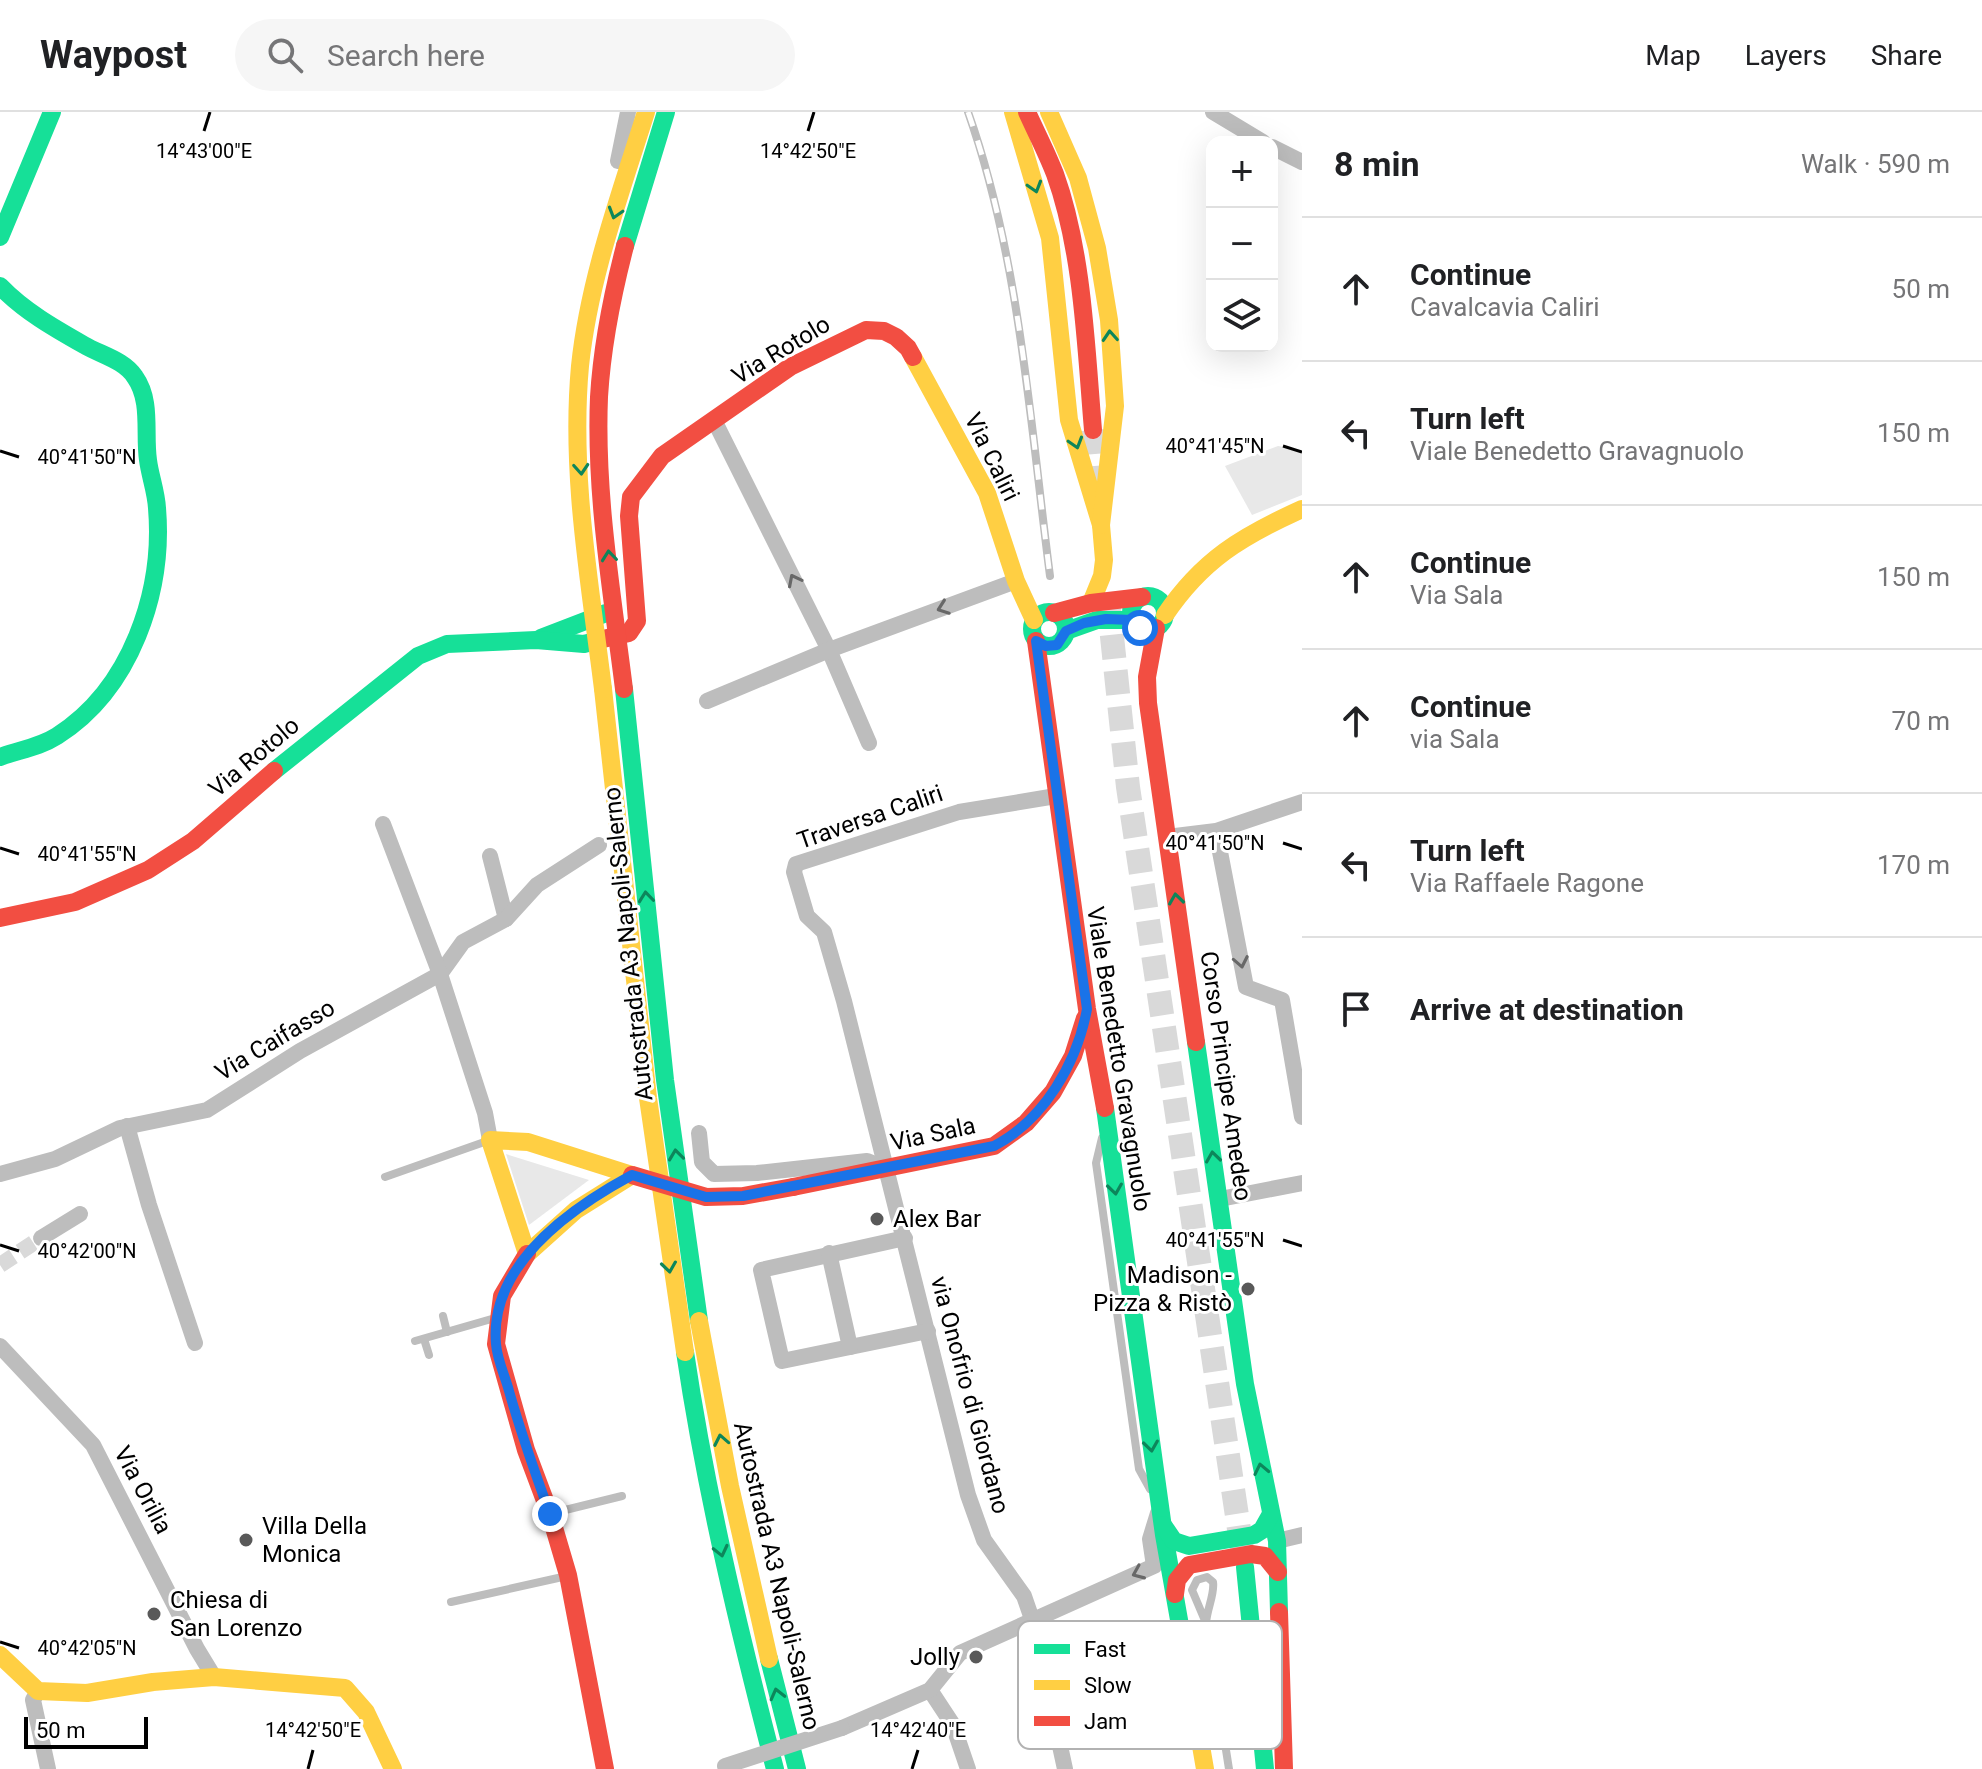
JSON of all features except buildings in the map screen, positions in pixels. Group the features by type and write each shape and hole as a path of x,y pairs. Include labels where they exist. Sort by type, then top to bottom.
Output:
{"main road":[{"path":"0,237 52,112"},
{"name":"Autostrada A3 Napoli-Salerno","path":"646,112 609,232 583,352 578,402 583,506 644,1082 675,1305 706,1483 775,1769"},
{"name":"Autostrada A3 Napoli-Salerno","path":"666,112 611,305 600,393 601,485 668,1090 700,1326 746,1560 797,1769"},
{"path":"1013,112 1050,238 1069,420 1101,525"},
{"path":"1027,112 1055,175 1070,236 1082,304 1093,430"},
{"path":"1049,112 1078,178 1097,248 1109,320 1115,406 1101,525 1104,560 1102,576 1091,603"},
{"path":"0,286 15,302 43,322 123,365 136,377 143,397 148,456 157,508 156,555 149,601 139,635 116,678 88,711 57,736 0,757"},
{"name":"Via Rotolo","path":"0,918 75,902 148,870 193,841 293,755 418,656 447,644 536,640 584,644 629,633 637,621 629,516 631,497 662,456 790,367 866,330 884,331"},
{"name":"Via Caliri","path":"884,331 908,348 987,493 1016,581 1034,620 1032,630 1036,641"},
{"name":"Corso Principe Amedeo","path":"1279,1621 1277,1541 1245,1384 1148,703 1147,677 1160,622 1189,579 1219,553 1272,522 1302,509"},
{"path":"1104,560 1125,585 1163,604 1160,622 1140,628 1132,620 1131,609 1148,597"},
{"name":"Corso Principe Amedeo","path":"1148,597 1189,579"},
{"name":"Via Rotolo","path":"536,640 605,613 624,601 636,582"},
{"path":"1034,620 1043,613 1091,603 1148,597"},
{"path":"1054,613 1063,620 1066,631"},
{"path":"1036,641 1046,646 1057,645 1066,631 1097,620 1132,620"},
{"name":"Viale Benedetto Gravagnuolo","path":"1036,641 1056,796 1087,1009 1103,1093 1161,1516 1178,1621"},
{"name":"Via Sala","path":"632,1175 706,1197 743,1196 994,1146 1013,1136 1030,1120 1058,1083 1080,1037 1087,1009"},
{"path":"1058,1083 1083,1079 1092,1081 1103,1093"},
{"path":"527,1254 490,1140 528,1142 632,1175"},
{"path":"605,1769 568,1575 526,1450 496,1344 502,1296 527,1254 546,1233 601,1192 632,1175"},
{"path":"1161,1516 1174,1541 1189,1546 1254,1535 1262,1530 1271,1514"},
{"path":"1174,1596 1177,1580 1189,1565 1251,1554 1265,1556 1278,1572"},
{"path":"1245,1567 1250,1621"},
{"path":"0,1655 38,1691 87,1693 153,1682 214,1677 345,1688 366,1712 393,1769"},
{"name":"Corso Principe Amedeo","path":"1282,1703 1284,1769"},
{"name":"Viale Benedetto Gravagnuolo","path":"1201,1749 1205,1769"},
{"path":"1263,1749 1265,1769"}],"street":[{"path":"628,112 617,163 683,112"},
{"path":"1213,112 1253,136"},
{"path":"1278,150 1302,162"},
{"path":"714,420 829,650 869,743"},
{"path":"707,701 829,650 1016,581"},
{"name":"Traversa Caliri","path":"844,1001 824,932 807,916 794,872 796,864 959,812 1056,796"},
{"path":"1167,837 1216,831 1302,802"},
{"path":"383,824 440,974 485,1113 490,1140"},
{"path":"1216,831 1246,987 1282,1000 1302,1117"},
{"path":"440,974 463,942 506,919 537,885 599,845"},
{"path":"490,856 506,919"},
{"name":"Via Caifasso","path":"0,1174 55,1159 127,1126 207,1110 300,1051 440,974"},
{"name":"via Onofrio di Giordano","path":"844,1001 968,1495 984,1540 1024,1596 1033,1621"},
{"path":"485,1113 502,1130 528,1142"},
{"path":"127,1126 149,1205 195,1343"},
{"path":"699,1133 702,1162 714,1174 757,1173 867,1161 887,1169"},
{"path":"1220,1199 1302,1183"},
{"path":"41,1238 80,1214"},
{"path":"905,1238 761,1270 782,1361 928,1331"},
{"path":"829,1253 850,1347"},
{"name":"Via Orilia","path":"0,1346 93,1445 214,1677"},
{"path":"0,1374 12,1361"},
{"path":"1035,1621 1154,1566 1150,1539 1161,1516"},
{"path":"1277,1541 1302,1535"},
{"path":"722,1768 842,1728 930,1690 960,1653 1018,1628"},
{"path":"930,1690 953,1725 968,1769"},
{"path":"38,1691 33,1700 48,1769"},
{"name":"via Onofrio di Giordano","path":"1061,1749 1065,1769"}],"lane":[{"path":"385,1177 490,1140"},
{"path":"443,1316 447,1332"},
{"path":"429,1355 420,1340 498,1317"},
{"path":"550,1514 622,1496"},
{"path":"451,1602 568,1575"},
{"path":"1205,1621 1192,1590 1197,1580 1207,1577 1214,1587 1207,1606 1206,1621"},
{"path":"1226,1749 1229,1769"}],"shaded area":[{"path":"1278,446 1302,450 1302,495 1252,515 1225,466"},
{"path":"506,1154 589,1180 529,1225"}],"tunnel":[{"path":"1093,430 1099,502"},
{"path":"1108,599 1128,787 1243,1556"},
{"path":"0,1265 41,1238"}],"railway":[{"path":"968,112 986,168 1012,283 1050,576"}],"traffic: fast":[{"path":"0,237 52,112"},
{"path":"625,246 666,112"},
{"path":"0,286 40,318 119,362 135,377 146,407 147,450 156,502 158,540 148,605 123,665 105,692 83,716 57,736 37,746 0,757"},
{"path":"1148,596 1160,601 1165,613 1160,625 1148,630 1136,625 1131,613 1136,601 1148,596"},
{"path":"1049,612 1061,617 1066,629 1061,641 1049,646 1037,641 1032,629 1037,617 1049,612"},
{"path":"541,638 606,613"},
{"path":"1066,631 1097,620 1132,620"},
{"path":"274,771 418,656 447,644 536,640 584,644 603,639"},
{"path":"624,689 665,1080 699,1321"},
{"path":"1196,1042 1245,1384 1277,1541 1279,1612"},
{"path":"1105,1108 1164,1535 1179,1621"},
{"path":"685,1352 724,1562 775,1769"},
{"path":"1163,1525 1174,1541 1189,1546 1254,1535 1262,1530 1271,1514"},
{"path":"1245,1567 1250,1621"},
{"path":"769,1659 797,1769"},
{"path":"1263,1749 1265,1769"}],"traffic: slow":[{"path":"603,689 579,488 580,366 598,269 646,112"},
{"path":"1013,112 1050,238 1069,420 1101,525 1102,576 1091,603"},
{"path":"1049,112 1078,178 1097,248 1109,320 1115,406 1101,525"},
{"path":"913,357 987,493 1016,581 1034,620"},
{"path":"1165,615 1209,564 1260,529 1302,509"},
{"path":"603,689 648,1098 685,1352"},
{"path":"490,1140 528,1142 632,1175 576,1210 527,1254 490,1140"},
{"path":"699,1321 730,1486 769,1659"},
{"path":"0,1655 38,1691 87,1693 153,1682 214,1677 345,1688 366,1712 393,1769"},
{"path":"1202,1749 1205,1769"}],"traffic: jam":[{"path":"1027,112 1055,174 1072,235 1082,300 1093,430"},
{"path":"624,689 606,543 598,434 605,340 625,246"},
{"path":"603,639 629,633 637,621 629,516 631,497 662,456 790,367 866,330 884,331 896,337 913,357"},
{"path":"1054,613 1091,603 1142,597"},
{"path":"1156,628 1147,677 1148,703 1196,1042"},
{"path":"1036,641 1087,1009 1105,1108"},
{"path":"0,918 75,902 148,870 193,841 274,771"},
{"path":"793,1187 994,1146 1026,1123 1053,1092 1073,1056 1085,1018"},
{"path":"632,1175 706,1197 743,1196 793,1187"},
{"path":"527,1254 502,1296 496,1344 526,1450 568,1575 605,1769"},
{"path":"1175,1594 1177,1580 1189,1565 1251,1554 1265,1556 1278,1572"},
{"path":"1279,1612 1279,1621"},
{"path":"1282,1706 1284,1769"}],"place":[{"name":"Alex Bar","path":"877,1219"},
{"name":"Madison - Pizza & Ristò","path":"1248,1289"},
{"name":"Villa Della Monica","path":"246,1540"},
{"name":"Chiesa di San Lorenzo","path":"154,1614"},
{"name":"Jolly","path":"976,1657"}],"route":[{"path":"550,1514 526,1450 496,1344 502,1296 527,1254 546,1233 601,1192 632,1175 706,1197 743,1196 994,1146 1013,1136 1030,1120 1058,1083 1074,1054 1087,1009 1036,641 1046,646 1057,645 1066,631 1097,620 1132,620 1140,628"}]}
